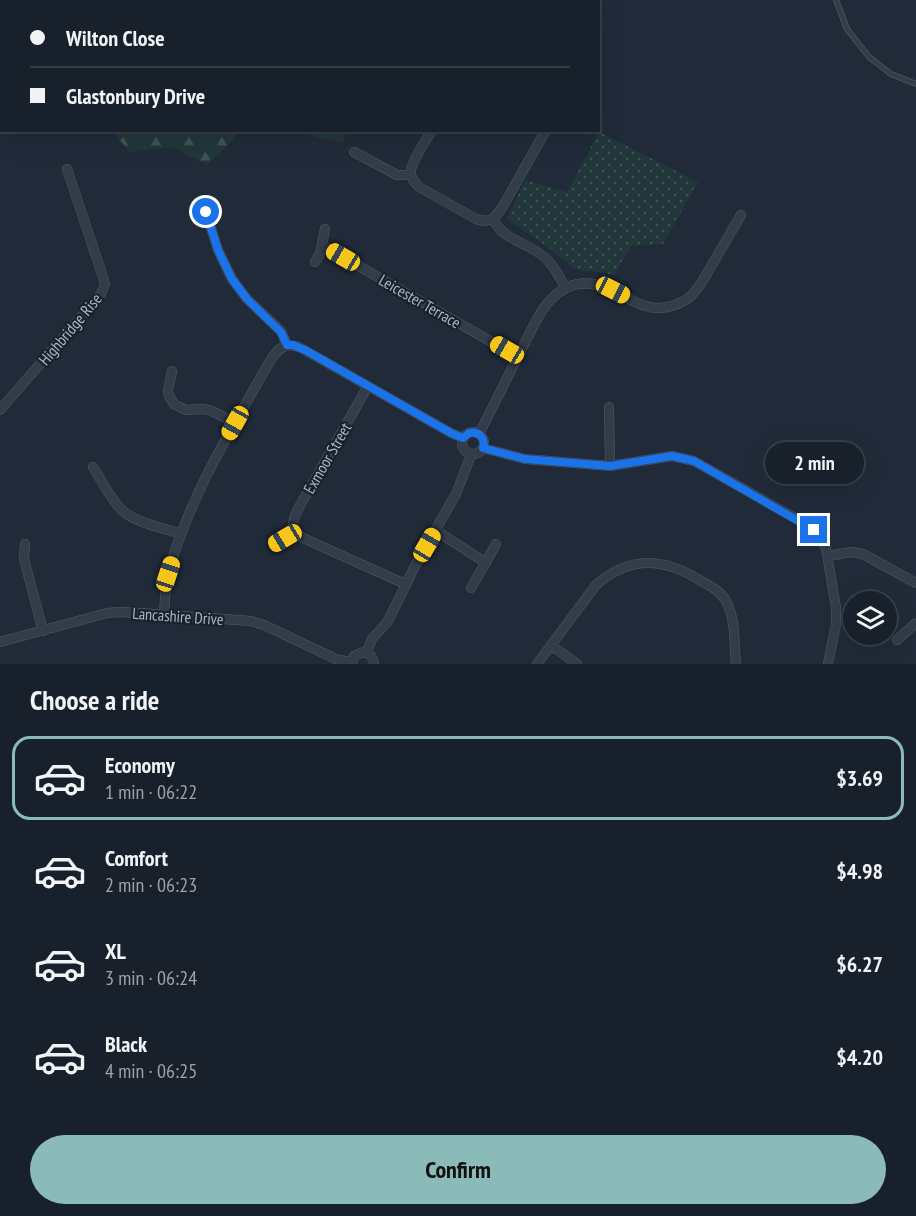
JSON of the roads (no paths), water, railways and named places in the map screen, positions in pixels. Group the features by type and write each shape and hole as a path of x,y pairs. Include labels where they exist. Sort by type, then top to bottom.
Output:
{"street":[{"path":"431,132 412,166 411,175 414,182 476,219 485,221 493,219 502,208 545,132"},
{"path":"354,152 397,175 411,175"},
{"name":"Highbridge Rise","path":"0,410 104,288 103,277 67,168"},
{"path":"206,212 218,250 232,279 247,299 281,332 287,345"},
{"path":"479,434 543,308 551,298 565,287 580,283 594,283 647,307 675,306 695,292 741,215"},
{"path":"493,219 501,231 546,259 556,269 565,287"},
{"path":"315,262 320,254 325,229"},
{"name":"Leicester Terrace","path":"322,245 518,357"},
{"path":"164,615 166,582 181,534 203,480 276,352 282,346 299,347 463,438"},
{"path":"172,371 168,390 174,404 186,410 210,410 235,423"},
{"name":"Exmoor Street","path":"295,532 294,516 368,386"},
{"path":"609,407 610,466"},
{"path":"469,433 479,434 484,440 483,448 479,453 466,452 462,445 463,438 469,433"},
{"path":"483,448 525,459 610,466 672,456 694,461 809,526 823,541 828,556 836,608 831,663"},
{"path":"366,653 372,639 388,621 405,585 456,494 471,454"},
{"path":"93,466 115,502 124,512 181,534"},
{"path":"435,530 486,563"},
{"path":"274,544 295,532 303,538 405,585"},
{"path":"25,544 24,559 43,631"},
{"path":"471,588 496,544"},
{"path":"828,556 851,552 863,554 916,583"},
{"path":"537,664 602,579 616,570 641,563 658,563 683,570 713,588 723,597 732,615 736,664"},
{"name":"Lancashire Drive","path":"0,642 107,613 120,612 251,621 338,660 352,663"},
{"path":"897,640 916,623"},
{"path":"551,645 577,664"},
{"path":"352,663 357,654 366,653 372,657 374,664"}],"lane":[{"path":"836,0 847,29 869,57 891,74 916,84"}]}
